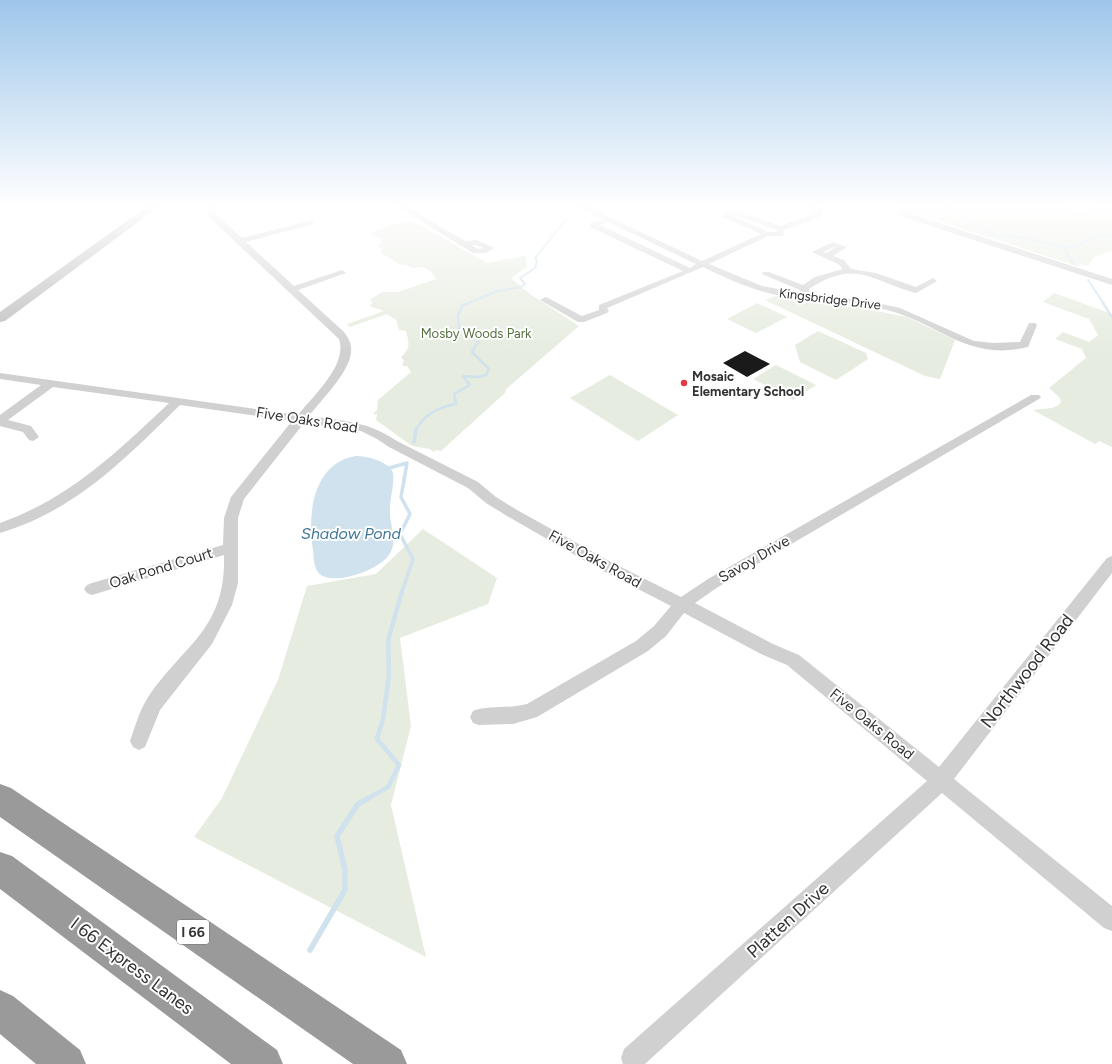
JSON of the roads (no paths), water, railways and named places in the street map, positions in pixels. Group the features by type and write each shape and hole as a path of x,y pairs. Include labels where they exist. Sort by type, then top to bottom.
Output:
{"highway":[{"name":"I 66","path":"0,799 387,1064"},
{"name":"I 66 Express Lanes","path":"0,868 263,1064"},
{"path":"0,1009 66,1064"}],"main road":[{"path":"0,306 73,255"},
{"path":"0,318 87,255"}],"street":[{"path":"139,741 153,706 164,690 202,647 221,614 228,594 231,579 229,521 238,497 341,368 347,351 346,344 340,333 255,255"},
{"path":"656,255 690,271"},
{"name":"Kingsbridge Drive","path":"681,255 755,288 806,298 857,301 888,307 922,319 965,342 996,346 1024,345 1032,325"},
{"path":"546,300 581,320 604,311 602,307 690,271 720,255"},
{"path":"1028,255 1112,282"},
{"path":"826,256 841,262 848,270"},
{"path":"804,288 813,280 848,270 871,274 916,290 933,282"},
{"path":"292,289 342,273"},
{"path":"766,274 804,288"},
{"path":"804,288 806,298"},
{"name":"Five Oaks Road","path":"0,376 177,402 301,417 364,428 382,436 393,444 473,485 491,500 606,566 767,649 793,660 1112,920"},
{"path":"0,422 51,383"},
{"name":"Savoy Drive","path":"479,717 513,716 532,711 642,646 660,631 682,604 720,579 1035,397"},
{"path":"0,528 46,510 87,485 177,402"},
{"path":"0,422 26,429 33,437"},
{"name":"Oak Pond Court","path":"92,589 230,548"},
{"name":"Northwood Road","path":"941,780 1112,562"},
{"name":"Platten Drive","path":"633,1058 918,803 941,780"}],"water":[{"name":"Shadow Pond","path":"356,456 371,458 382,462 391,469 393,473 390,508 393,535 392,549 381,563 361,573 349,577 328,578 318,573 314,563 311,521 316,492 322,479 330,469 342,461"}],"waterway":[{"path":"466,304 498,291 521,287 525,284 520,278 535,268 537,261 535,258 538,255"},
{"path":"1068,255 1074,264"},
{"path":"1088,280 1104,304"},
{"path":"1103,303 1112,317"},
{"path":"416,430 419,424 433,412 456,404 454,394 470,385 463,376 478,377 486,375 489,369 472,352 480,338 470,338 459,328 458,315 463,305 466,304"},
{"path":"414,442 416,429"},
{"path":"389,468 407,463 401,497 410,514 400,534 413,559 402,592"},
{"path":"367,799 388,787 399,765 377,739 383,719 389,676 388,641 402,591"},
{"path":"310,950 345,890 345,870 337,836 358,804 369,798"}],"place":[{"name":"Mosaic Elementary School","path":"684,383"}],"park label":[{"name":"Mosby Woods Park","path":"476,333"}]}
